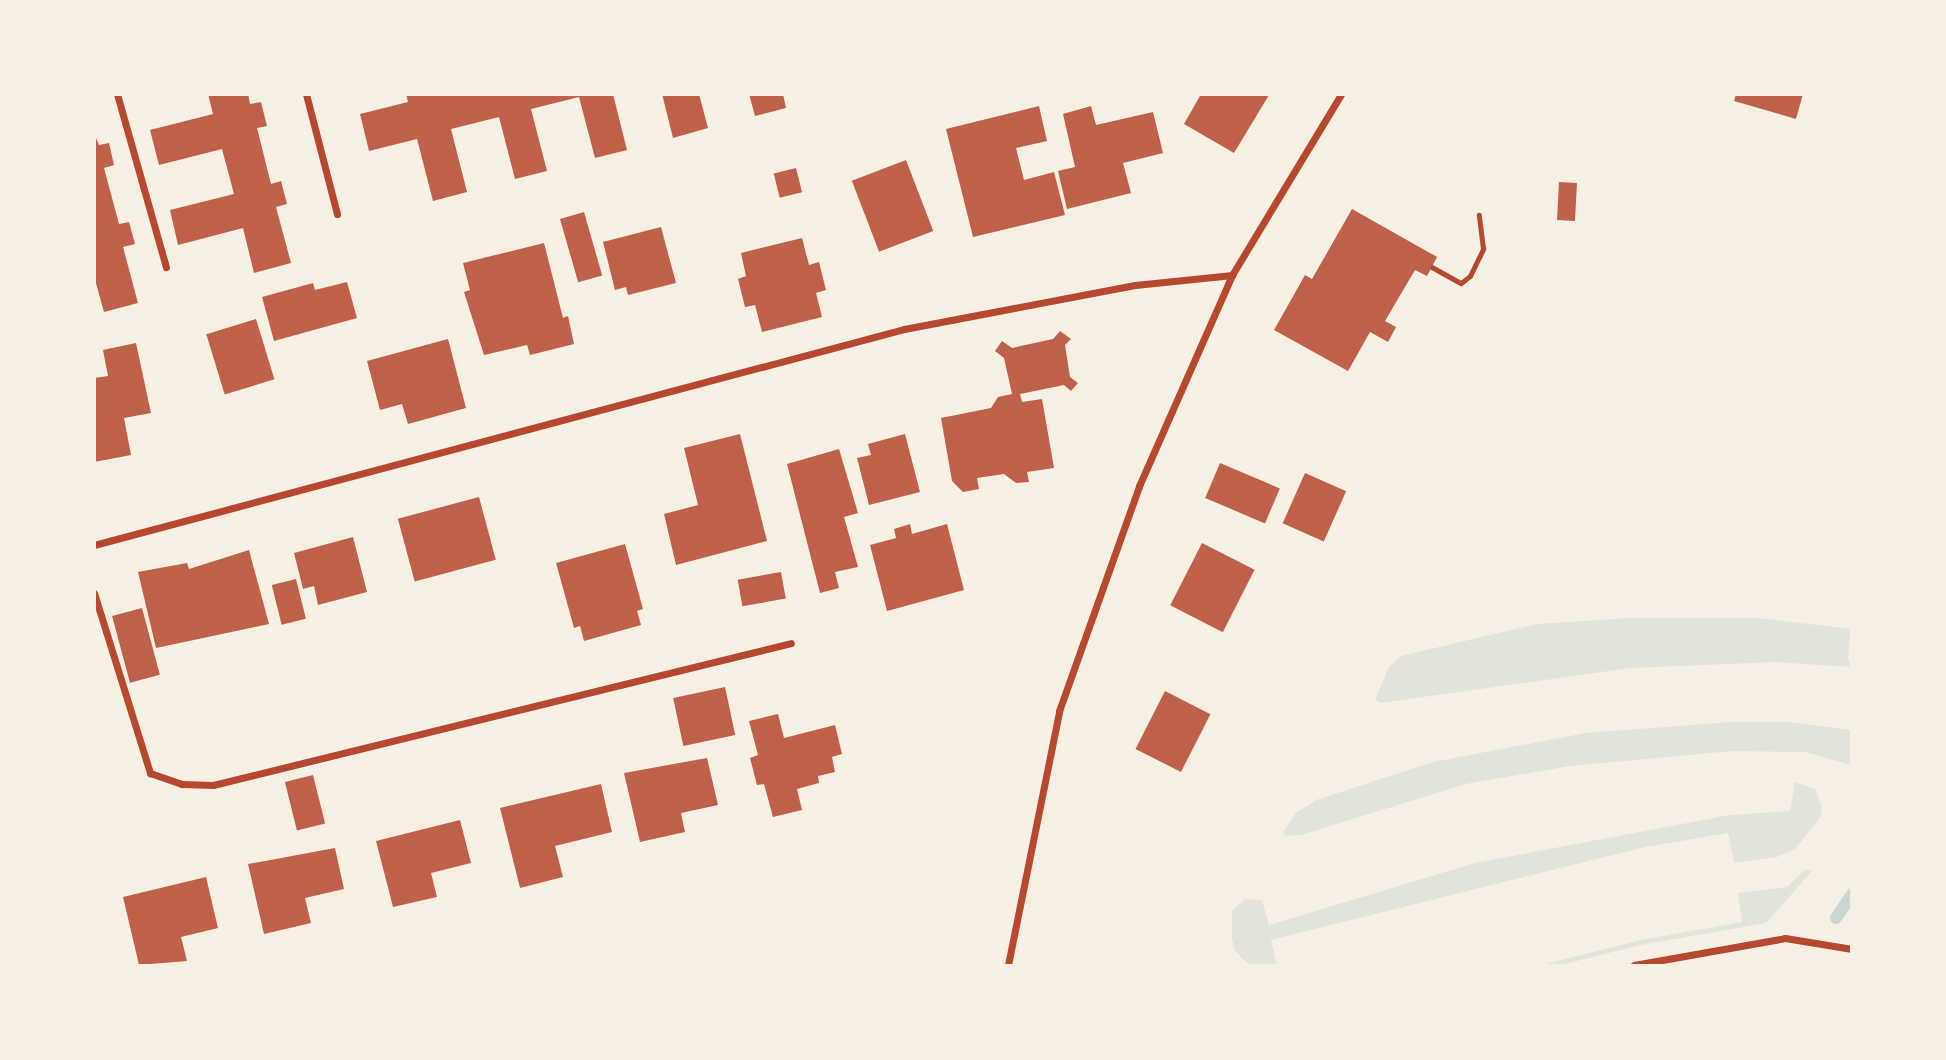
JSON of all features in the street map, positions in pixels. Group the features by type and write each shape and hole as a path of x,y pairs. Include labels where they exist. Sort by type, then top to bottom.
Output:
{"street":[{"path":"117,94 166,267"},
{"path":"306,94 337,214"},
{"path":"1008,965 1048,759 1079,645 1139,486 1232,275 1341,94"},
{"path":"94,545 904,330 1135,285 1232,275"},
{"path":"94,593 150,773 182,784 213,785 792,643"},
{"path":"1634,965 1784,938 1852,949"}],"path":[{"path":"1432,267 1461,283 1470,276 1483,249 1479,215"}],"shaded area":[{"path":"1629,618 1758,618 1851,629 1848,658 1851,667 1776,662 1630,668 1381,703 1375,700 1389,667 1401,656 1537,624"},
{"path":"1731,722 1789,722 1851,730 1851,765 1805,752 1733,751 1570,766 1466,784 1301,835 1285,836 1283,832 1296,813 1316,800 1433,762 1586,733"},
{"path":"1795,782 1815,789 1822,807 1820,818 1795,849 1777,857 1734,863 1728,833 1645,847 1271,940 1277,965 1249,965 1235,951 1232,911 1245,899 1262,900 1269,925 1475,863 1730,815 1790,811"},
{"path":"1805,869 1812,871 1766,923 1641,945 1561,965 1541,965 1641,940 1742,922 1738,893 1787,887"}],"building":[{"path":"208,94 248,94 250,104 261,102 267,126 257,128 271,184 281,181 287,204 276,207 291,263 254,273 243,228 178,245 170,210 234,194 222,149 159,165 150,130 213,114"},
{"path":"406,94 613,94 627,150 595,158 579,97 531,109 547,171 515,179 499,117 451,129 467,192 433,201 417,139 369,151 360,114 408,102"},
{"path":"662,94 699,94 708,128 673,138"},
{"path":"749,94 783,94 786,108 755,116"},
{"path":"1201,94 1269,95 1234,153 1184,124"},
{"path":"1736,94 1803,94 1796,119 1734,101"},
{"path":"1039,106 1047,141 1016,148 1024,180 1054,172 1065,215 973,237 946,129"},
{"path":"1091,106 1096,125 1153,112 1163,153 1123,163 1131,193 1067,209 1058,171 1075,167 1063,114"},
{"path":"94,133 99,145 109,143 114,165 104,168 119,224 129,222 135,244 123,247 138,303 104,312 94,276"},
{"path":"906,160 933,231 879,252 852,181"},
{"path":"796,168 802,192 780,198 774,174"},
{"path":"1559,182 1577,183 1575,221 1557,220"},
{"path":"1352,209 1437,257 1427,276 1415,270 1385,321 1396,327 1388,342 1370,332 1348,371 1274,330 1305,275 1312,279"},
{"path":"584,212 602,275 578,282 560,219"},
{"path":"661,227 676,283 628,295 626,287 615,290 603,242"},
{"path":"802,238 809,265 819,262 826,290 816,293 822,317 762,332 755,305 745,307 738,279 746,276 741,253"},
{"path":"544,243 563,318 568,316 574,344 530,355 527,345 484,355 464,292 470,290 463,263"},
{"path":"347,282 357,318 274,341 262,297 313,283 315,290"},
{"path":"256,319 274,379 225,394 206,334"},
{"path":"1060,331 1071,339 1065,345 1070,377 1078,383 1071,391 1064,385 1020,394 1022,402 1042,399 1054,468 1027,472 1029,482 1016,483 1004,474 977,478 979,489 963,492 952,481 941,418 991,408 998,397 1012,394 1004,358 995,351 1002,341 1012,348 1053,339"},
{"path":"448,339 466,408 408,424 402,404 380,410 367,361"},
{"path":"136,343 151,413 124,418 131,455 94,462 94,378 108,376 103,350"},
{"path":"740,434 767,541 676,565 664,514 698,505 684,448"},
{"path":"905,434 920,492 869,505 857,458 871,455 868,444"},
{"path":"839,449 858,513 844,517 858,567 835,572 839,588 820,593 787,464"},
{"path":"1220,463 1280,488 1265,523 1205,498"},
{"path":"1305,473 1346,491 1324,542 1283,523"},
{"path":"479,497 496,560 415,582 398,519"},
{"path":"910,524 912,534 947,524 964,590 887,611 870,545 896,538 894,529"},
{"path":"353,537 367,592 318,605 314,586 303,589 294,553"},
{"path":"1202,543 1255,570 1223,632 1170,605"},
{"path":"625,544 643,609 637,611 641,625 584,641 580,626 574,628 556,563"},
{"path":"249,550 269,624 156,648 138,572 187,563 189,569"},
{"path":"781,572 786,599 742,606 738,580"},
{"path":"296,579 306,619 282,625 272,585"},
{"path":"142,608 160,675 130,683 112,616"},
{"path":"725,687 735,735 683,746 673,698"},
{"path":"1165,691 1210,714 1181,772 1135,749"},
{"path":"778,714 784,738 835,725 842,754 832,757 835,772 818,776 819,783 797,789 802,810 773,817 764,784 757,785 750,758 758,755 749,721"},
{"path":"707,758 718,805 681,813 685,832 640,842 624,773"},
{"path":"313,775 325,824 297,831 285,782"},
{"path":"601,784 612,832 555,846 563,877 520,888 500,808"},
{"path":"460,820 471,863 431,873 437,897 393,907 376,841"},
{"path":"335,848 344,889 305,898 311,923 264,934 248,864"},
{"path":"206,877 218,928 181,937 187,961 139,965 123,897"}],"waterway":[{"path":"1836,918 1852,894"}]}
